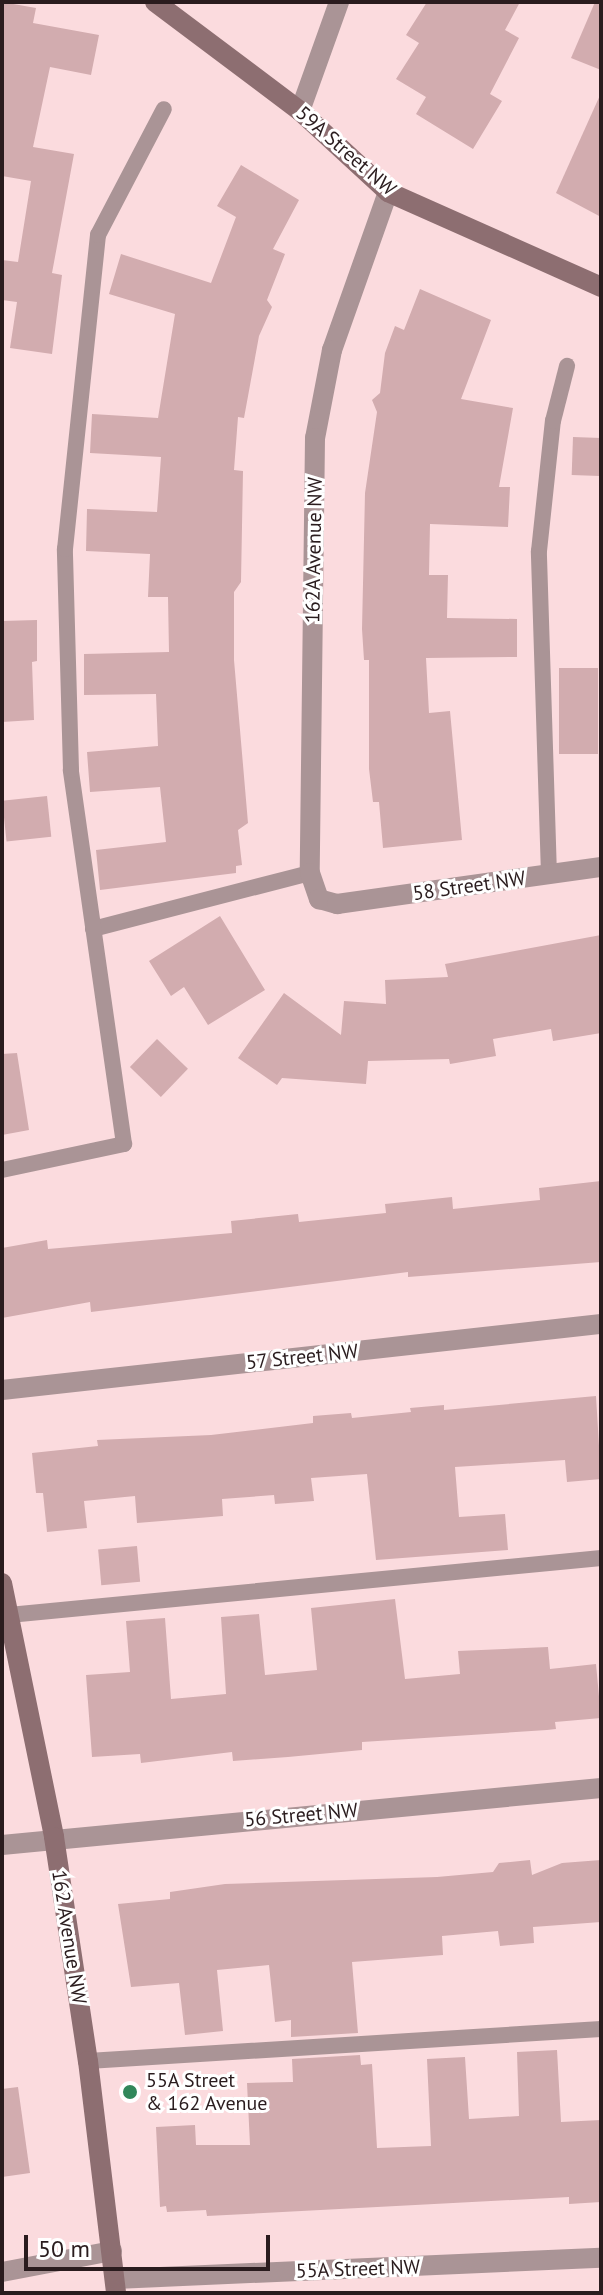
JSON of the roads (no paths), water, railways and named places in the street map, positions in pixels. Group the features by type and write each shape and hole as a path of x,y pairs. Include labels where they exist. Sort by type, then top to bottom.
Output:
{"street":[{"name":"59A Street NW","path":"155,2 300,111 388,192 601,287"},
{"path":"300,111 339,2"},
{"name":"162A Avenue NW","path":"310,873 315,438 332,350 388,192"},
{"name":"58 Street NW","path":"310,873 319,899 337,904 601,867"},
{"name":"57 Street NW","path":"2,1390 601,1324"},
{"name":"162 Avenue NW","path":"2,1583 54,1837 88,2061 115,2286"},
{"name":"56 Street NW","path":"2,1845 54,1837 601,1788"},
{"path":"2,2272 112,2251"},
{"name":"55A Street NW","path":"115,2286 601,2258"}],"lane":[{"path":"2,1170 124,1144 71,770 65,549 98,235 164,109"},
{"path":"549,875 539,551 553,421 567,366"},
{"path":"93,929 310,873"},
{"path":"9,1615 601,1558"},
{"path":"88,2061 601,2029"}],"place":[{"name":"55A Street & 162 Avenue","path":"130,2092"}]}
